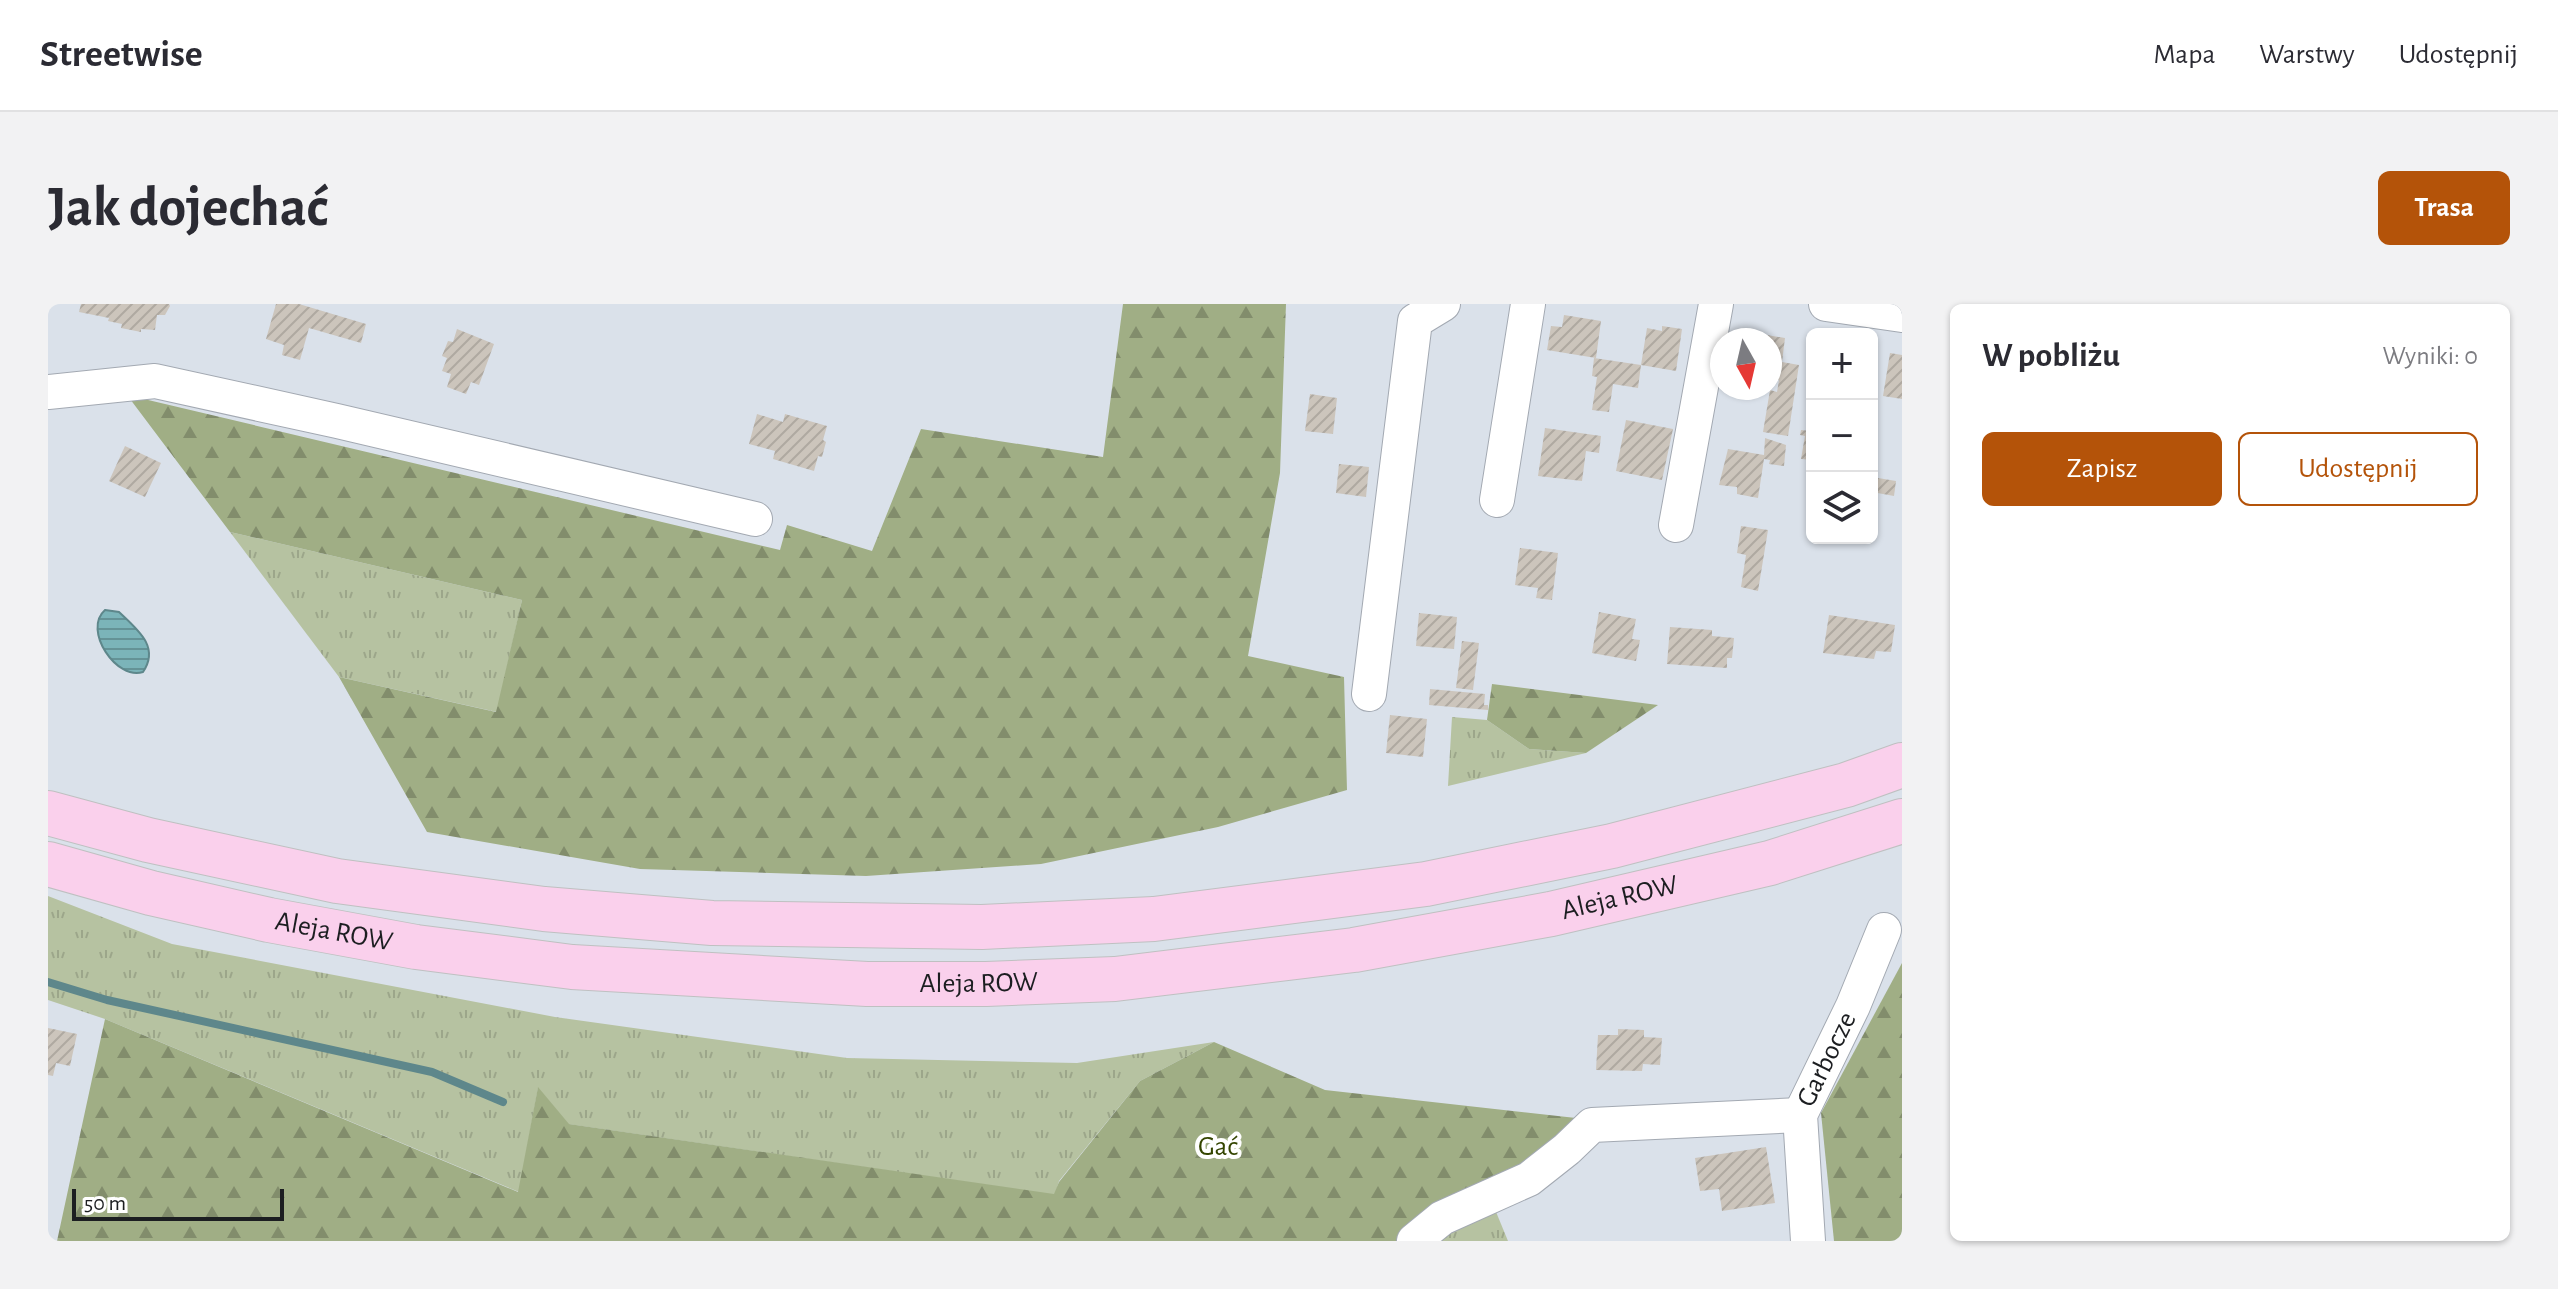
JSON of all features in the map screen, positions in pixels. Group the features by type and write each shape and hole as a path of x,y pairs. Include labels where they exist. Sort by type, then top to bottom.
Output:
{"main road":[{"name":"Aleja ROW","path":"48,813 148,840 337,881 544,909 712,923 982,927 1154,919 1426,884 1612,846 1846,785 1902,765"},
{"name":"Aleja ROW","path":"48,864 151,893 269,920 416,947 557,965 867,984 986,984 1115,979 1354,950 1551,914 1770,863 1902,821"}],"street":[{"path":"1369,694 1415,321 1443,304"},
{"path":"1497,500 1528,304"},
{"path":"1676,525 1716,304"},
{"path":"1826,304 1902,315"},
{"path":"48,392 155,381 755,519"},
{"name":"Garbocze","path":"1808,1241 1800,1115 1853,1006 1884,930"},
{"path":"1414,1241 1442,1218 1529,1179 1592,1125 1800,1115"}],"green space":[{"path":"1123,304 1286,304 1280,473 1248,656 1344,677 1347,790 1218,827 1041,864 866,876 640,869 427,832 339,677 496,712 522,600 230,532 127,395 780,550 787,525 872,551 921,429 1103,457"},
{"path":"230,532 522,600 497,712 339,677"},
{"path":"1492,684 1658,705 1586,753 1529,749 1487,720"},
{"path":"1452,717 1487,720 1529,749 1586,753 1448,786"},
{"path":"48,896 172,944 555,1017 847,1058 1077,1063 1214,1042 1140,1081 1059,1181 1055,1195 568,1124 538,1088 519,1192 105,1019 48,1000"},
{"path":"1902,963 1902,1241 1834,1241 1821,1113"},
{"name":"Gać","path":"105,1019 518,1192 538,1087 569,1124 1054,1194 1059,1182 1140,1081 1214,1042 1325,1090 1585,1119 1548,1153 1403,1234 1397,1241 57,1241"},
{"path":"1494,1207 1508,1241 1425,1241"}],"water":[{"path":"105,610 119,612 144,639 149,655 143,672 133,673 123,669 106,652 98,629 99,619"}],"building":[{"path":"81,304 170,306 165,315 157,315 155,330 141,329 141,332 121,328 122,324 108,321 109,318 79,312"},
{"path":"276,304 299,304 366,324 361,343 309,328 300,360 282,355 284,345 266,339"},
{"path":"1564,315 1601,321 1596,358 1547,350 1551,326 1562,327"},
{"path":"1662,326 1682,329 1676,371 1641,365 1647,328 1662,331"},
{"path":"457,329 494,344 479,385 471,382 466,394 447,387 451,374 442,371 447,358 442,356 448,341 453,342"},
{"path":"1890,353 1902,355 1902,399 1883,396"},
{"path":"1594,358 1641,365 1638,388 1613,384 1609,412 1592,410 1597,377 1592,376"},
{"path":"1782,362 1799,365 1788,436 1763,432 1768,400 1782,400"},
{"path":"1310,394 1337,398 1333,434 1305,431"},
{"path":"757,414 783,422 785,414 827,426 822,457 818,456 814,471 773,459 775,451 749,444"},
{"path":"1626,420 1673,429 1662,480 1616,471"},
{"path":"1545,428 1601,436 1599,453 1586,451 1582,481 1538,476"},
{"path":"1801,430 1806,430 1806,459 1801,459 1805,436 1800,435"},
{"path":"1765,438 1786,445 1784,466 1769,464 1770,460 1764,459 1758,498 1737,494 1737,487 1719,485 1728,449 1764,455"},
{"path":"125,446 161,463 145,497 109,481"},
{"path":"1339,464 1369,467 1366,497 1336,493"},
{"path":"1878,478 1896,481 1894,496 1878,493"},
{"path":"1741,526 1768,530 1758,591 1741,587 1746,555 1737,553"},
{"path":"1520,548 1558,553 1552,600 1536,598 1538,588 1515,585"},
{"path":"1599,612 1636,619 1632,639 1640,640 1636,661 1592,653"},
{"path":"1419,613 1457,617 1454,649 1416,646"},
{"path":"1829,615 1895,625 1891,652 1876,651 1874,659 1823,653"},
{"path":"1670,627 1712,630 1712,636 1734,638 1732,658 1727,658 1727,668 1667,664"},
{"path":"1462,641 1479,643 1473,690 1456,688"},
{"path":"1430,689 1485,694 1484,705 1488,705 1488,710 1429,705"},
{"path":"1390,715 1427,719 1423,757 1386,753"},
{"path":"48,1028 77,1034 70,1066 56,1063 53,1076 48,1075"},
{"path":"1618,1029 1644,1030 1644,1037 1662,1038 1660,1065 1643,1064 1642,1071 1596,1070 1598,1035 1618,1035"},
{"path":"1766,1147 1775,1203 1722,1211 1719,1189 1700,1191 1695,1158"}],"waterway":[{"path":"48,982 107,1000 432,1072 503,1102"}]}
